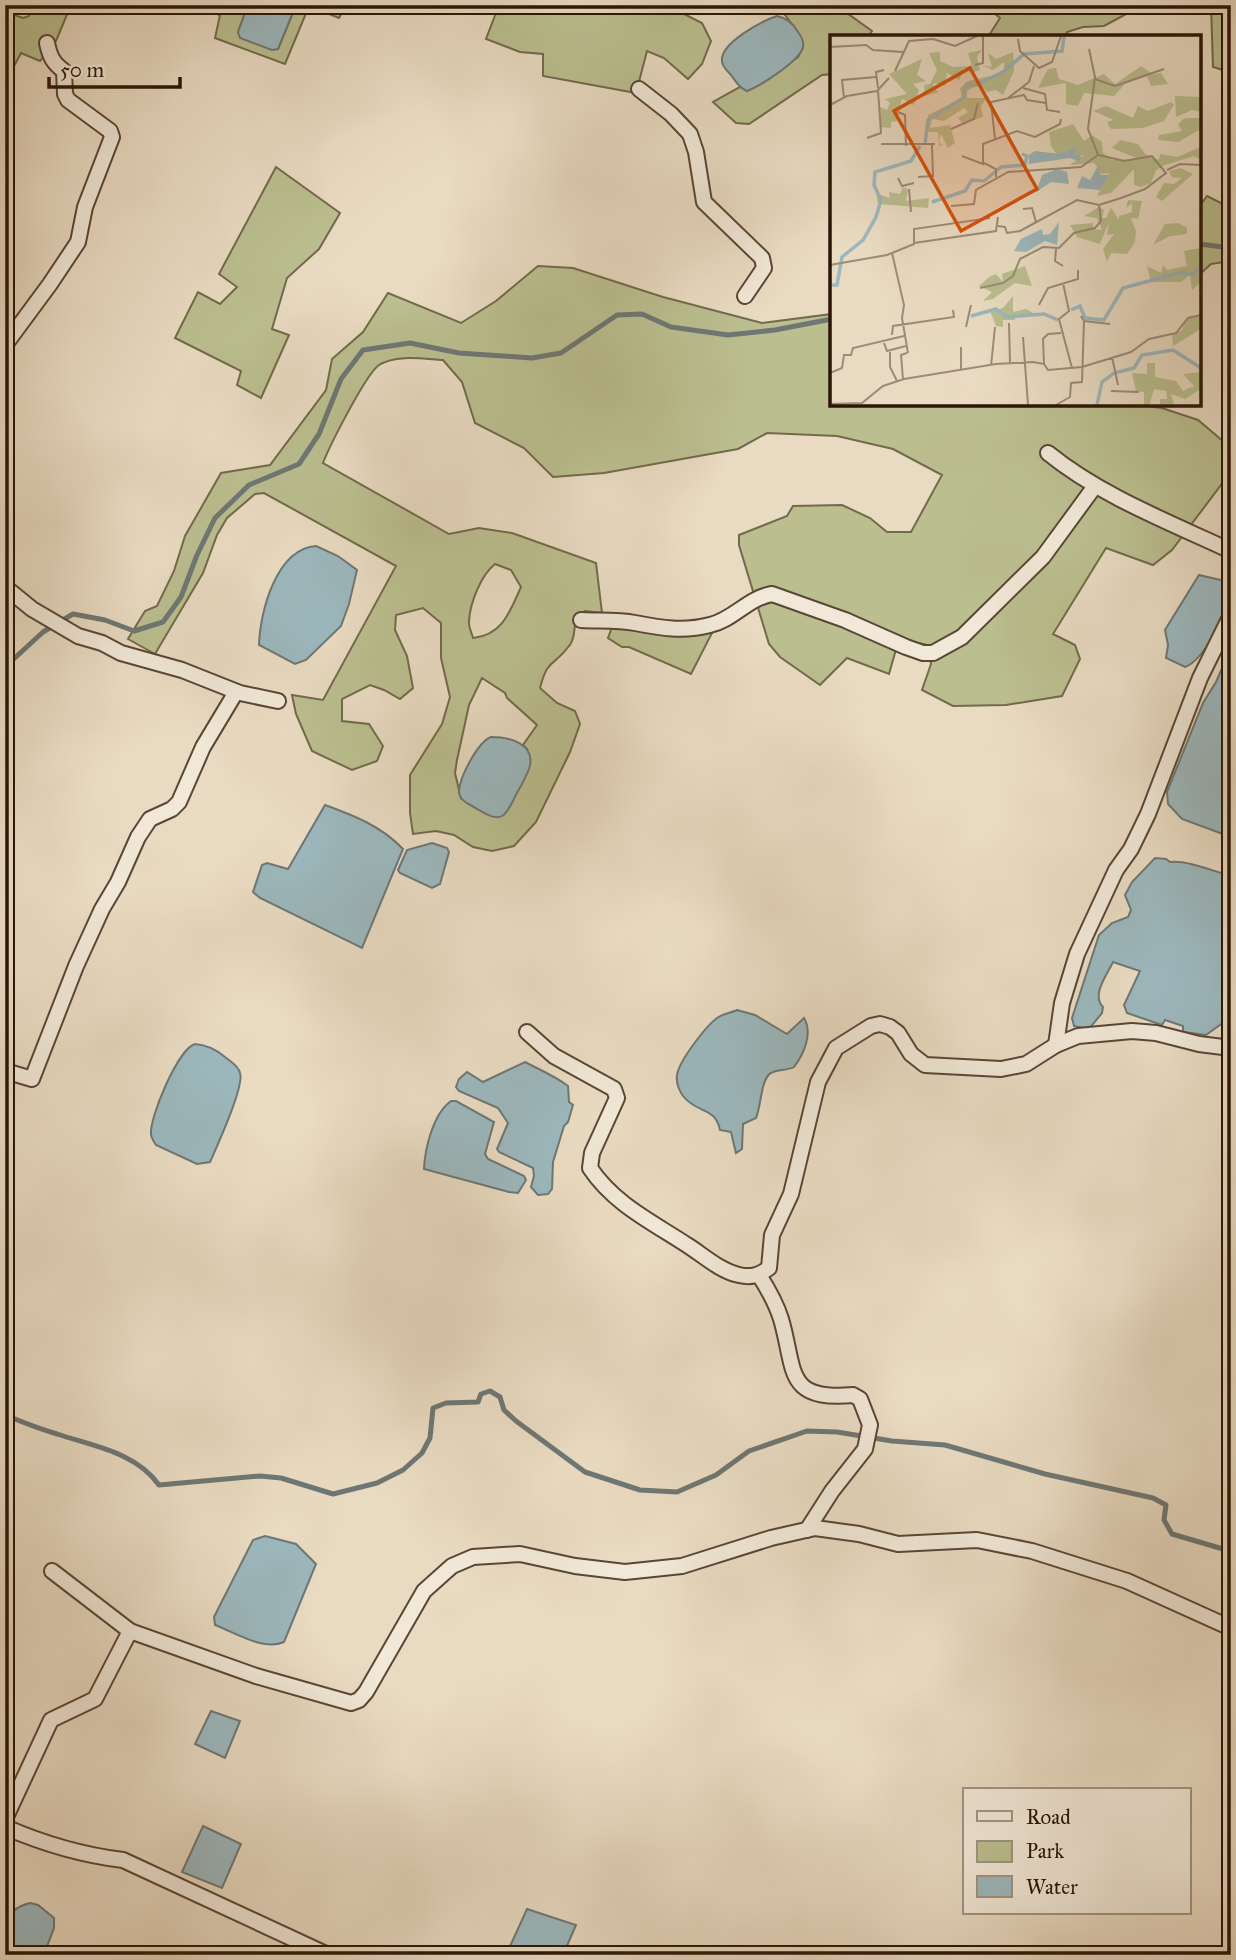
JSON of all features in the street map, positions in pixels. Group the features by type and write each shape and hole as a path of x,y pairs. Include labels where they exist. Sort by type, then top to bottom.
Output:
{"street":[{"path":"5,345 78,242 85,207 112,137 110,131 68,100 65,94 64,71 50,57 47,43"},
{"path":"639,89 671,114 690,134 698,162 704,202 762,258 764,268 745,296"},
{"path":"1048,453 1095,486 1231,551"},
{"path":"581,620 634,623 664,629 690,629 712,625 733,615 760,596 772,594 905,647 933,653 962,637 1043,557 1095,486"},
{"path":"5,587 32,609 78,636 103,643 121,653 182,670 236,692 278,701"},
{"path":"1056,1045 1062,1003 1077,954 1116,870 1131,849 1148,814 1200,678 1231,615"},
{"path":"5,1071 32,1079 76,966 138,838 150,819 172,809 179,802 202,747 236,692"},
{"path":"527,1032 554,1056 614,1090 617,1098 592,1153 590,1168 601,1185 636,1214 737,1275 759,1275 769,1268 772,1235 791,1194 818,1082 836,1048 871,1026 880,1024 890,1027 898,1033 911,1054 925,1065 1001,1069 1026,1064 1056,1045 1078,1036 1132,1031 1231,1048"},
{"path":"759,1275 781,1319 797,1380 819,1395 853,1395 860,1399 870,1425 865,1449 832,1491 807,1530"},
{"path":"52,1571 130,1631 256,1676 351,1703 359,1700 366,1692 424,1591 452,1566 473,1557 520,1553 575,1566 625,1572 682,1566 771,1538 807,1530 835,1529 898,1544 967,1540 1003,1544 1065,1560 1127,1581 1231,1628"},
{"path":"5,1819 51,1720 95,1699 130,1631"},
{"path":"5,1827 48,1845 92,1856 123,1860 328,1955"}],"green space":[{"path":"34,5 71,5 56,41 40,61 21,53 5,83 5,12 23,18 29,16"},
{"path":"210,5 248,5 238,32 278,49 296,5 346,5 339,18 309,6 285,64 215,38 220,15 208,11"},
{"path":"499,5 666,5 702,23 711,41 702,64 688,79 664,58 647,51 636,93 543,76 543,54 520,52 486,39"},
{"path":"774,5 841,5 840,8 872,31 869,35 830,35 830,74 822,75 749,124 736,123 713,102 740,87 747,91 798,57 803,47 795,29"},
{"path":"984,5 1128,5 1130,12 1104,26 1083,27 1067,32 1066,35 989,35 1000,18"},
{"path":"1211,5 1231,5 1231,77 1223,70 1213,67"},
{"path":"276,167 340,213 319,249 287,278 272,329 289,335 261,398 237,385 241,371 175,338 198,292 220,304 237,287 219,274"},
{"path":"1207,196 1231,208 1231,261 1211,264 1201,273 1201,204"},
{"path":"538,266 573,268 663,297 762,323 830,314 830,406 1162,408 1198,420 1224,442 1227,477 1172,550 1153,565 1106,548 1053,634 1075,645 1080,659 1062,696 1006,705 953,706 922,690 931,664 928,645 899,639 889,674 847,658 820,685 780,657 769,644 739,545 739,535 787,516 793,506 842,505 870,518 887,532 911,532 942,475 893,449 837,436 767,433 738,449 604,473 553,477 524,448 475,423 462,382 443,360 394,359 379,365 357,395 323,463 449,534 479,528 512,533 596,563 602,613 585,611 580,616 575,625 572,642 549,667 540,688 557,703 575,711 580,724 570,752 536,822 514,846 492,851 473,847 454,835 436,831 413,834 410,775 442,724 450,697 441,658 441,623 423,608 396,615 395,630 407,656 413,688 400,699 370,685 342,699 342,721 369,724 383,746 377,761 352,770 312,751 296,714 292,695 323,700 396,566 264,493 255,494 227,518 217,535 203,573 155,654 128,639 145,611 157,606 174,571 185,536 221,473 270,465 326,390 332,359 363,332 388,293 461,323 496,301","holes":["495,564 511,570 521,587 509,613 492,632 473,638 469,623 481,582","482,678 505,693 507,698 537,725 523,745 527,749 461,798 455,773 469,705"]},
{"path":"612,627 712,633 691,674 629,647 622,647 608,638"}],"water":[{"path":"248,5 296,5 278,49 272,50 240,38 238,32"},
{"path":"777,16 794,26 802,39 803,47 787,66 747,91 724,67 723,54 743,34"},
{"path":"316,546 338,556 357,570 341,626 306,660 295,664 259,645 260,631 267,600 281,570 290,558 302,550"},
{"path":"1199,575 1225,581 1231,586 1230,595 1222,619 1208,644 1193,662 1185,667 1166,658 1168,645 1165,630"},
{"path":"1231,648 1231,837 1182,819 1168,804 1167,792 1203,703"},
{"path":"491,737 506,738 520,744 526,748 530,760 528,772 511,806 499,817 467,804 459,794 470,760"},
{"path":"325,805 377,828 403,849 362,948 260,898 253,892 262,865 267,863 288,869"},
{"path":"432,843 447,848 449,852 440,884 432,888 398,870 407,850"},
{"path":"1155,858 1192,864 1231,876 1231,1017 1206,1035 1183,1032 1183,1026 1165,1020 1162,1025 1127,1013 1124,1005 1140,971 1113,962 1099,991 1102,1013 1089,1029 1074,1026 1072,1018 1099,935 1112,923 1128,917 1131,910 1125,895 1132,882"},
{"path":"737,1010 755,1015 787,1034 804,1018 808,1030 804,1050 794,1067 773,1072 768,1076 756,1118 743,1124 742,1149 736,1153 731,1132 720,1130 718,1122 710,1113 688,1102 680,1091 677,1078 683,1061 706,1028 719,1017"},
{"path":"195,1044 215,1050 232,1062 239,1070 240,1080 230,1116 210,1162 197,1164 156,1145 151,1135 155,1114 166,1085 181,1058"},
{"path":"525,1062 568,1086 569,1102 573,1105 553,1162 552,1189 548,1194 538,1195 531,1187 533,1168 497,1149 508,1123 498,1108 459,1091 456,1087 459,1079 467,1072 483,1082"},
{"path":"451,1101 456,1101 494,1122 485,1154 488,1159 524,1176 526,1180 518,1193 424,1169 428,1142 435,1123"},
{"path":"265,1536 296,1544 316,1564 284,1642 276,1644 258,1643 215,1625 214,1617 253,1540"},
{"path":"211,1711 240,1721 225,1758 195,1744"},
{"path":"203,1826 241,1844 222,1888 182,1872"},
{"path":"30,1903 38,1905 54,1918 54,1928 44,1954 5,1955 6,1922 13,1911"},
{"path":"527,1909 576,1925 563,1955 506,1955"}],"waterway":[{"path":"1201,244 1231,248"},
{"path":"5,667 43,632 73,614 105,620 134,631 163,622 181,597 215,518 249,485 299,464 319,434 341,379 363,350 410,343 459,353 532,358 561,353 617,315 642,314 671,327 728,335 775,330 830,319"},
{"path":"5,1415 126,1458 138,1465 159,1485 260,1476 281,1478 333,1494 377,1483 403,1470 422,1453 430,1438 433,1408 446,1403 478,1402 481,1394 490,1391 500,1397 504,1410 516,1421 585,1472 640,1490 677,1492 716,1475 749,1451 807,1431 837,1432 892,1441 945,1445 1045,1474 1153,1498 1166,1505 1164,1520 1172,1534 1223,1549 1231,1557"}]}
